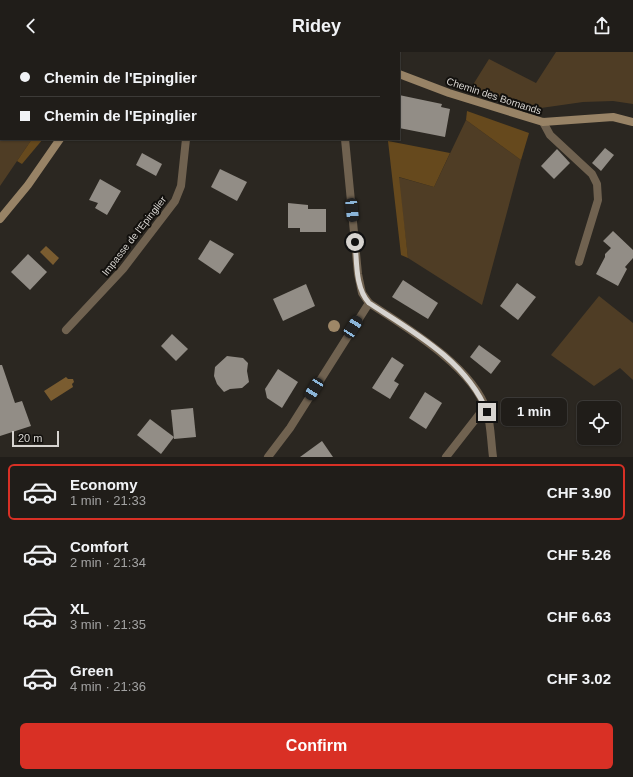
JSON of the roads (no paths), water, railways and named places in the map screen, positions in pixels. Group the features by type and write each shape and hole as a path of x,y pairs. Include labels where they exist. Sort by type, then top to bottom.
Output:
{"street":[{"name":"Chemin des Bornands","path":"400,74 449,93 543,122 613,117 633,122"},
{"path":"543,122 550,135 592,174 598,189 598,200 579,262"},
{"path":"0,219 28,185 59,140"},
{"name":"Impasse de l'Epinglier","path":"66,330 123,269 175,201 181,186 186,140"},
{"path":"345,140 358,274 362,293 369,303 444,355 471,385 485,408 489,420 492,457"},
{"path":"268,457 290,428 369,303"},
{"path":"446,457 485,408"}]}
